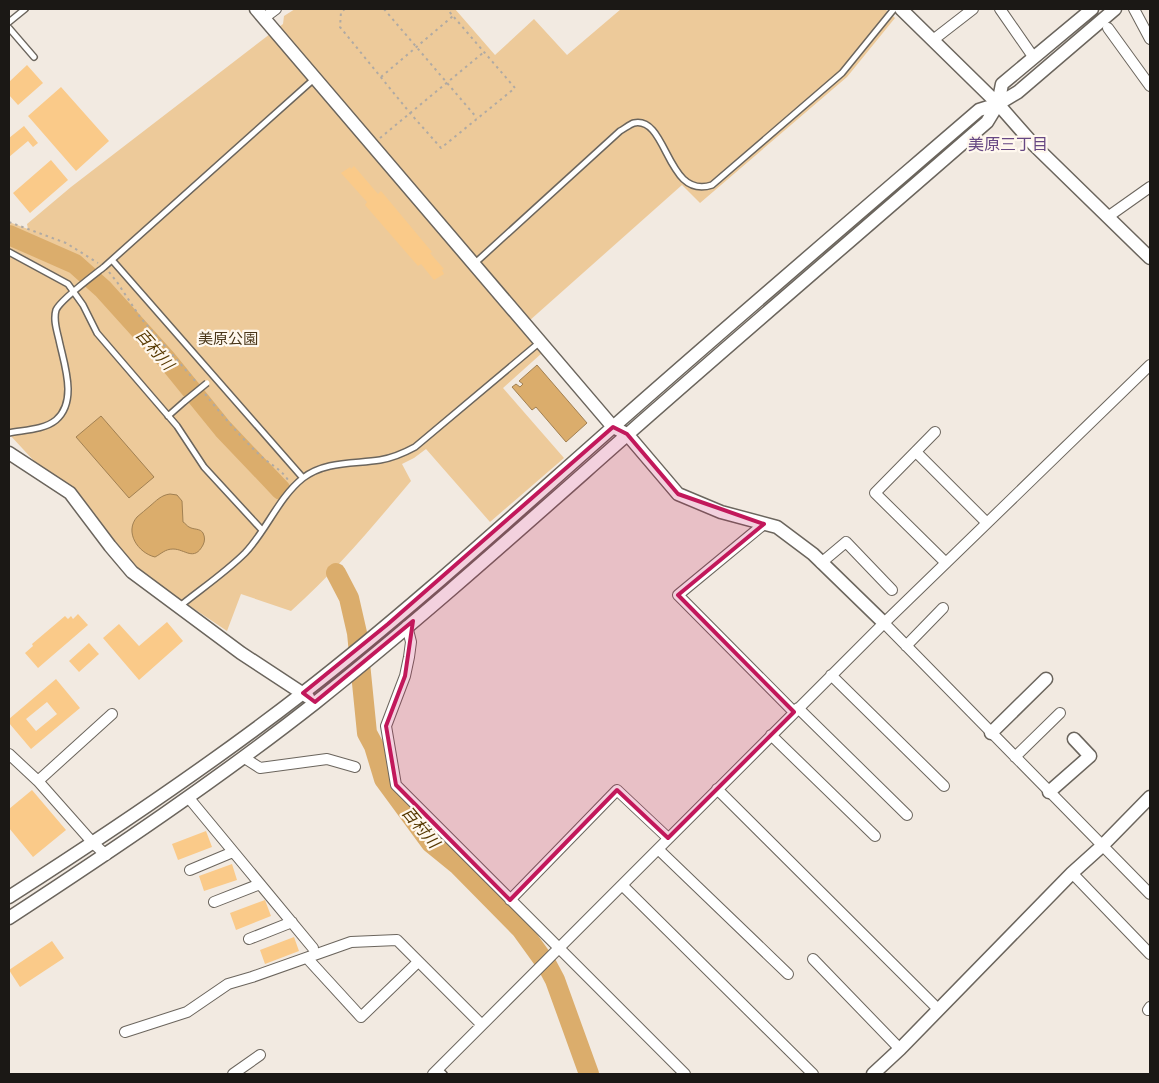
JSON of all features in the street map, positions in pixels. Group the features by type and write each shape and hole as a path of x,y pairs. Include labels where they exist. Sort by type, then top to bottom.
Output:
{"street":[{"path":"276,9 260,13 613,427 628,434 678,494 721,512 778,527 822,563 884,623 1150,894"},
{"path":"901,9 998,104 1034,145 1150,258"},
{"path":"933,40 973,9"},
{"path":"1000,9 1034,58"},
{"path":"9,918 106,855 244,757 354,671 544,509 987,122 998,104 1002,84 1092,9"},
{"path":"9,897 93,843 222,754 303,693 370,639 979,110 998,104 1018,92 1115,9"},
{"path":"1134,9 1150,39"},
{"path":"1108,28 1150,86"},
{"path":"1109,216 1150,187"},
{"path":"439,1072 482,1025 831,675 1150,365"},
{"path":"935,432 875,493 946,563"},
{"path":"916,452 987,523"},
{"path":"9,453 70,493 132,572 241,653 316,702"},
{"path":"764,524 678,595 907,815"},
{"path":"822,563 846,542 892,590"},
{"path":"906,646 943,608"},
{"path":"407,626 411,642 409,657 405,676 386,726 396,785 510,900 555,952 685,1074"},
{"path":"831,675 944,786"},
{"path":"991,732 1046,678"},
{"path":"1015,757 1060,713"},
{"path":"38,781 112,714"},
{"path":"771,735 875,836"},
{"path":"1049,792 1090,756 1074,739"},
{"path":"9,754 38,781 106,855"},
{"path":"244,757 260,768 327,759 355,768"},
{"path":"717,789 938,1009"},
{"path":"510,900 617,790 668,838"},
{"path":"188,797 313,948"},
{"path":"873,1074 1150,797"},
{"path":"658,849 788,974"},
{"path":"190,870 233,852"},
{"path":"1072,873 1150,954"},
{"path":"214,902 260,884"},
{"path":"622,885 813,1074"},
{"path":"249,939 292,922"},
{"path":"125,1032 187,1012 228,984 351,942 397,940 482,1025"},
{"path":"307,958 361,1017 418,962"},
{"path":"812,959 900,1049"},
{"path":"233,1074 260,1055"}],"lane":[{"path":"9,22 25,9"},
{"path":"473,265 620,131 634,123 644,124 652,130 683,179 696,187 712,184 842,73 894,9"},
{"path":"9,28 34,57"},
{"path":"9,433 43,426 55,421 63,412 67,403 67,382 55,321 57,308 73,291 112,260 315,79"},
{"path":"9,252 68,284 83,305 97,333 168,416 204,467 262,530"},
{"path":"112,260 303,478"},
{"path":"180,606 246,552 278,507 303,478 320,469 338,464 381,460 401,454 415,447 541,342"},
{"path":"168,416 214,376"}],"path":[{"path":"345,9 341,12 340,27 441,148 515,88 447,9"},
{"path":"384,9 477,118"},
{"path":"381,77 453,16"},
{"path":"371,145 484,52"},
{"path":"9,222 66,243 104,267 117,282 140,317 212,403 263,458 286,476 294,488"}],"highlighted area":[{"path":"613,427 627,434 678,494 764,524 678,595 794,712 668,838 617,790 510,900 396,785 386,726 405,676 413,621 315,702 303,693 388,624"}],"green space":[{"name":"美原公園","path":"295,9 455,9 495,55 534,19 567,55 621,9 885,9 895,18 847,77 700,203 682,185 520,329 542,353 503,388 564,458 490,522 426,449 402,464 411,481 338,565 291,611 241,594 227,631 136,569 66,484 35,462 9,434 9,222 28,229 27,224 71,187 283,24 284,16"}],"shaded area":[{"path":"537,365 587,423 566,442 536,407 532,410 512,387 516,384 520,387 523,384 519,381"},
{"path":"101,416 154,477 129,498 76,437"},
{"path":"170,494 177,495 182,501 183,522 188,527 202,531 205,539 200,550 196,553 170,549 155,557 138,547 132,535 133,523 137,517 157,500"}],"building":[{"path":"27,65 43,83 18,105 9,95 9,82"},
{"path":"61,87 109,141 76,171 28,116"},
{"path":"24,126 38,143 33,147 28,141 9,157 9,138"},
{"path":"51,160 68,180 30,213 13,193"},
{"path":"354,166 378,194 381,191 432,252 430,253 444,269 442,270 444,274 434,280 421,264 418,266 365,205 367,202 341,173"},
{"path":"78,614 88,625 38,668 25,653 33,646 32,644 65,616 68,619 71,616 73,619"},
{"path":"167,622 183,641 139,680 103,638 119,624 139,646"},
{"path":"89,643 99,654 79,672 69,661"},
{"path":"56,679 80,708 31,749 9,723 9,719","holes":["47,702 57,714 36,731 26,719"]},
{"path":"32,790 66,830 33,857 9,828 9,809"},
{"path":"206,831 212,847 178,860 172,844"},
{"path":"232,864 237,880 204,891 199,876"},
{"path":"265,900 271,916 236,930 230,913"},
{"path":"294,937 299,951 265,964 260,950"},
{"path":"52,941 64,958 20,987 9,970"}],"waterway":[{"name":"百村川","path":"9,235 75,264 103,289 167,360 223,429 281,490"},
{"name":"百村川","path":"336,573 349,598 357,633 367,733 374,746 384,779 431,843 458,865 521,929 547,965 555,980 589,1074"}],"district":[{"name":"美原三丁目","path":"1008,144"}]}
